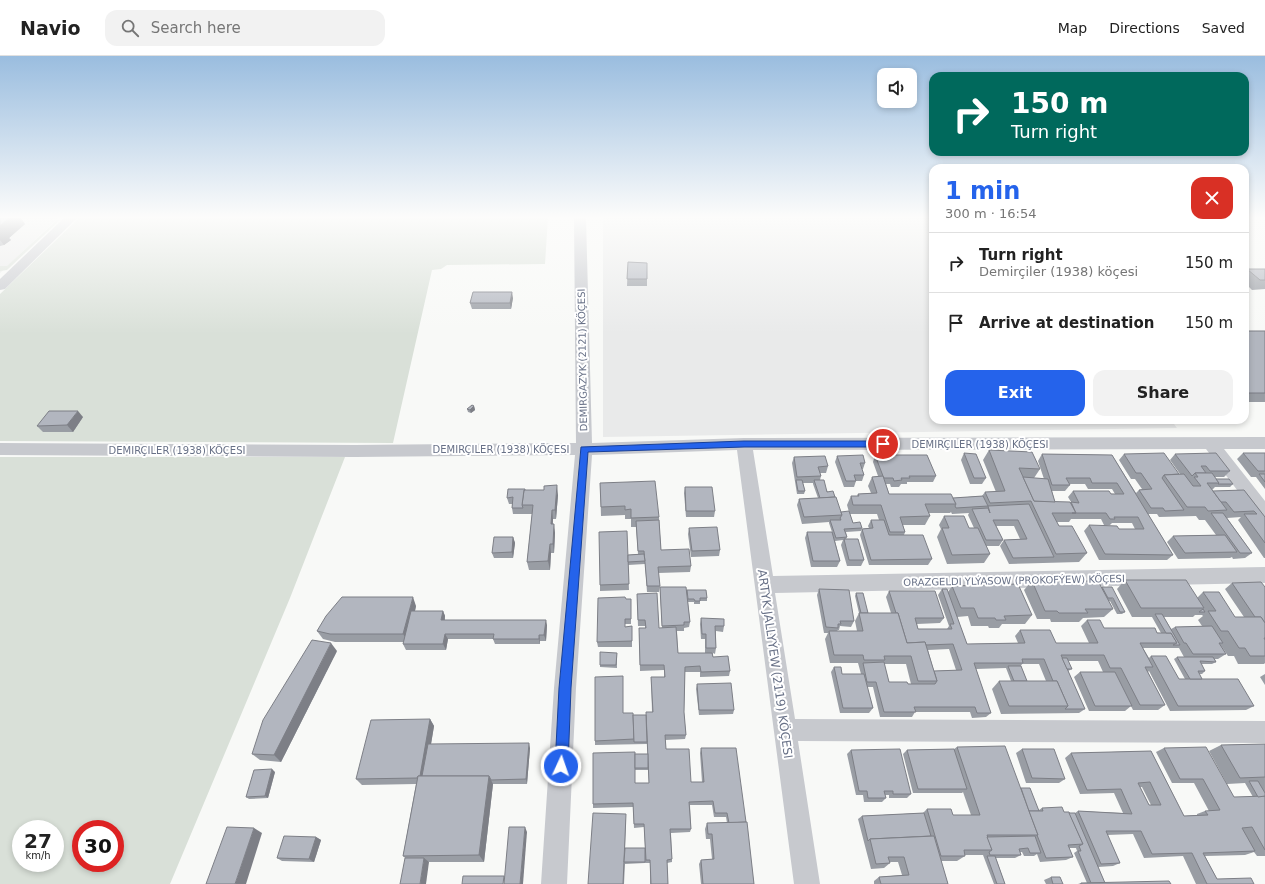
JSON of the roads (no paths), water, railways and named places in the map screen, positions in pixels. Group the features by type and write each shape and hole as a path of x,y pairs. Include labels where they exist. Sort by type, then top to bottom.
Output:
{"street":[{"path":"0,286 31,257"},
{"name":"DEMIRGAZYK (2121) KÖÇESI","path":"554,884 565,688 584,449 581,257"},
{"path":"1210,443 1265,514"},
{"name":"DEMIRÇILER (1938) KÖÇESI","path":"0,449 355,451 584,449 744,444 1265,443"},
{"name":"ARTYK JALLYÝEW (2119) KÖÇESI","path":"744,444 807,884"},
{"name":"ORAZGELDI YLÝASOW (PROKOFÝEW) KÖÇESI","path":"764,585 1265,575"},
{"path":"784,730 1265,732"}]}
